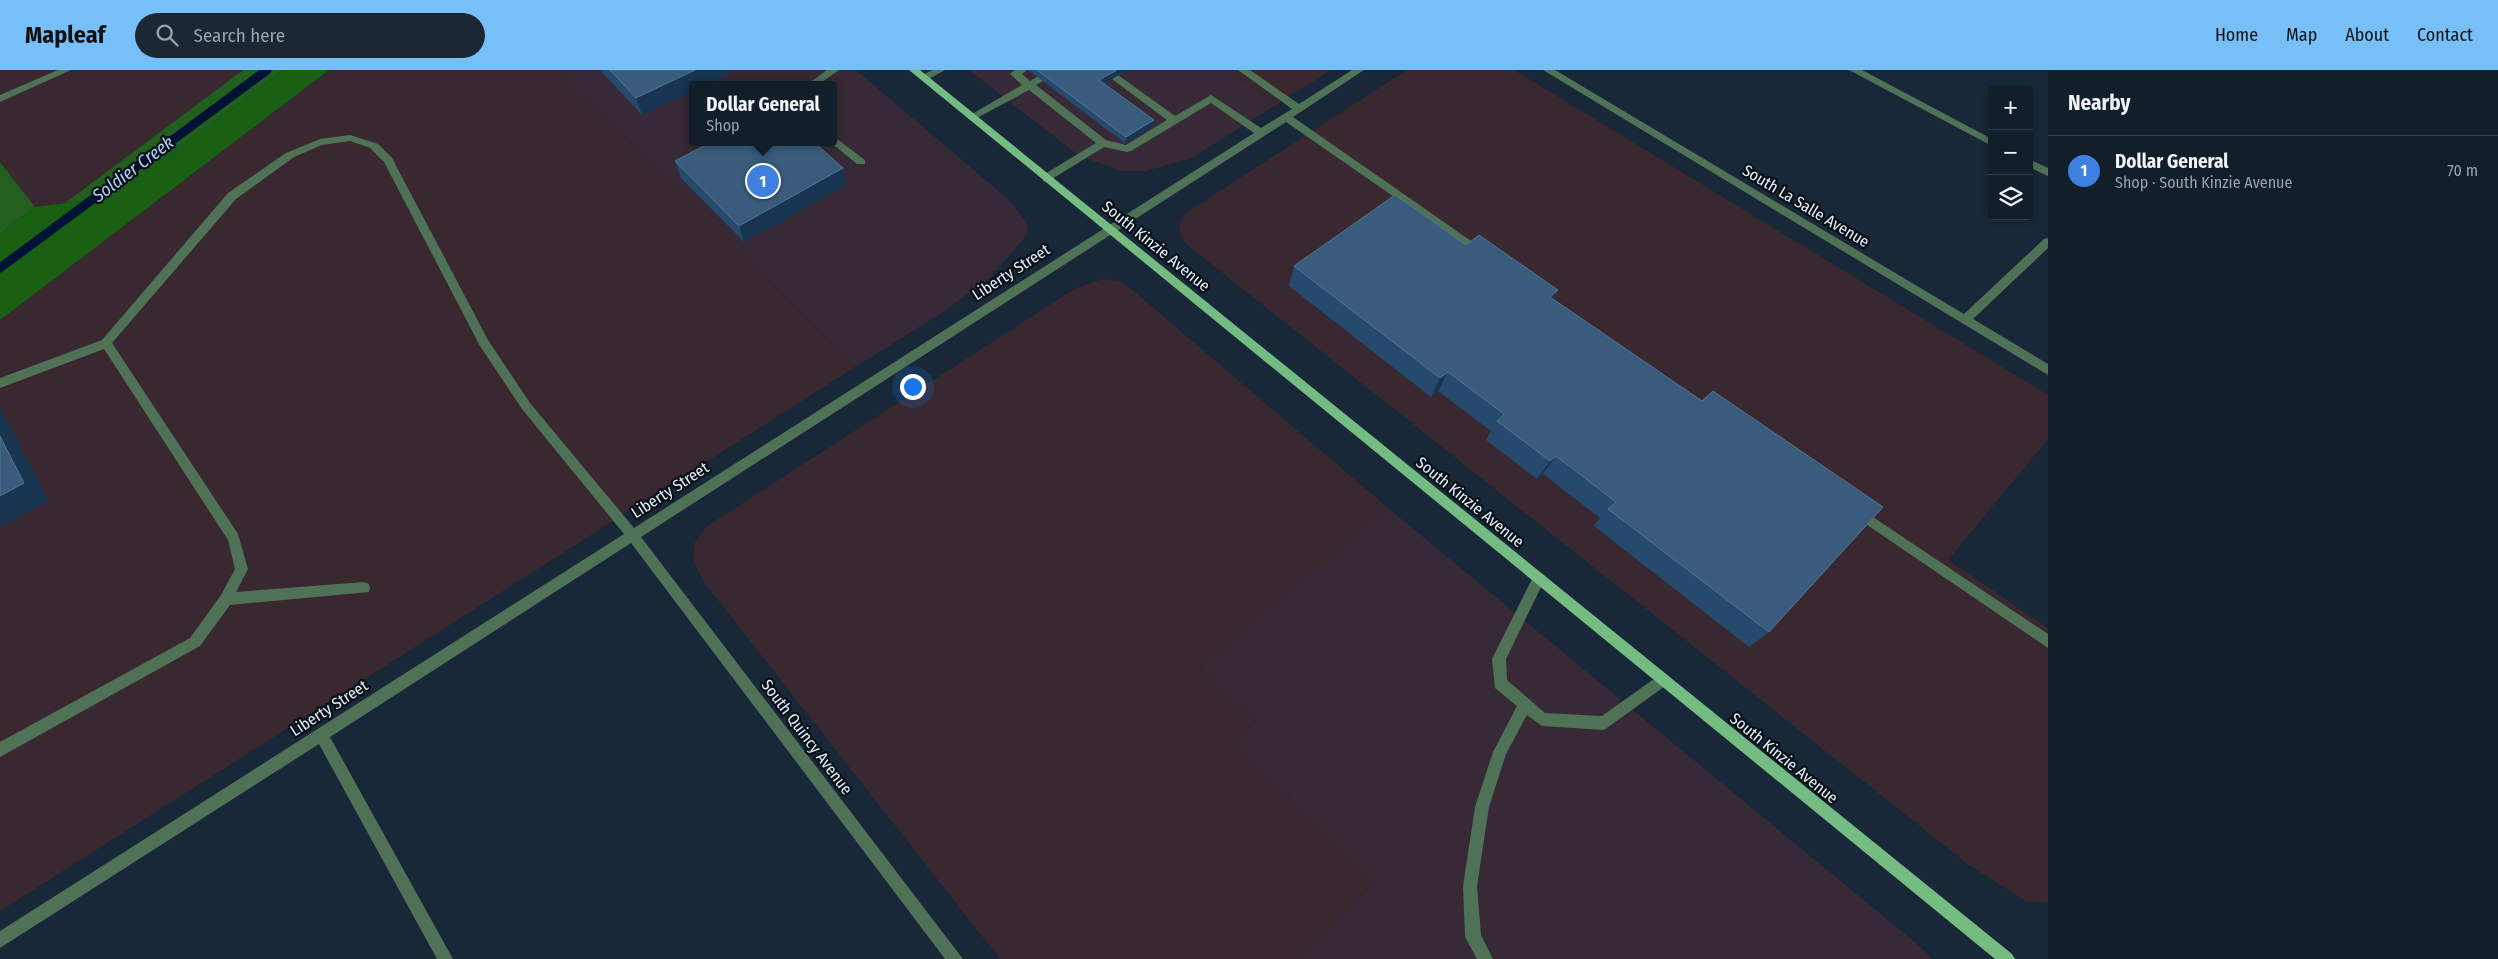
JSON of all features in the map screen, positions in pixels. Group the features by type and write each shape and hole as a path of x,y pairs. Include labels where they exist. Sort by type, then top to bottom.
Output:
{"main road":[{"name":"South Kinzie Avenue","path":"914,70 2007,959"}],"street":[{"path":"0,99 66,70"},
{"path":"817,81 834,70"},
{"path":"924,78 940,70"},
{"path":"1022,70 1015,74 1103,144 1127,149 1211,98 1261,133"},
{"path":"1243,70 1299,109"},
{"name":"Liberty Street","path":"0,940 1359,70"},
{"name":"South La Salle Avenue","path":"1548,70 2048,370"},
{"path":"1854,70 1988,140"},
{"path":"1115,77 1137,99 1174,120"},
{"path":"972,117 1040,79"},
{"path":"1053,103 1064,97"},
{"path":"1286,117 1491,258"},
{"path":"1085,129 1097,122"},
{"name":"South Quincy Avenue","path":"106,343 232,196 290,154 320,142 350,138 374,146 388,160 484,343 526,406 632,535 955,959"},
{"path":"837,142 860,162"},
{"path":"1047,178 1103,144"},
{"path":"2033,164 2048,172"},
{"path":"1965,320 2048,242"},
{"path":"0,383 106,343 234,538 242,569 226,599 195,642 0,750"},
{"path":"1852,507 2048,642"},
{"path":"1539,579 1500,659 1500,683 1542,720 1604,724 1663,680"},
{"path":"226,599 364,588"},
{"path":"1485,959 1474,937 1470,886 1482,807 1500,752 1525,704"},
{"path":"321,734 444,959"}],"shaded area":[{"path":"0,70 243,70 65,203 35,207 0,162"},
{"path":"329,70 557,70 855,367 0,911 0,320"},
{"path":"557,70 856,70 1009,200 1028,224 1027,235 990,277 945,311 855,367"},
{"path":"969,70 1227,70 1276,105 1192,158 1146,171 1121,171 1078,155"},
{"path":"1227,70 1331,70 1276,105"},
{"path":"1407,70 1514,70 2048,395 2048,439 1948,560 2048,628 2048,903 2026,901 1969,865 1186,244 1179,231 1182,217 1192,209"},
{"path":"1103,279 1120,281 1136,293 1388,508 1201,667 1256,721 1233,741 1375,881 1299,959 1000,959 703,581 693,560 694,544 706,527 1076,288"},
{"path":"1388,508 1933,959 1299,959 1375,881 1233,741 1256,721 1201,667"}],"green space":[{"path":"243,70 283,70 112,197 65,203"},
{"path":"283,70 329,70 0,320 0,234 35,207 112,197"},
{"path":"0,162 35,207 0,234"}],"building":[{"path":"610,70 695,70 636,98"},
{"path":"1037,70 1117,70 1099,80 1154,120 1126,137"},
{"path":"703,146 818,146 843,168 739,226 675,161"},
{"path":"1395,195 1466,245 1479,235 1558,290 1550,297 1702,401 1713,391 1883,507 1769,632 1608,509 1616,502 1556,456 1550,461 1497,421 1504,414 1448,372 1440,378 1294,266"},
{"path":"0,436 24,483 0,496"}],"waterway":[{"name":"Soldier Creek","path":"0,268 267,70"}],"place":[{"name":"Dollar General","path":"763,181"}]}
